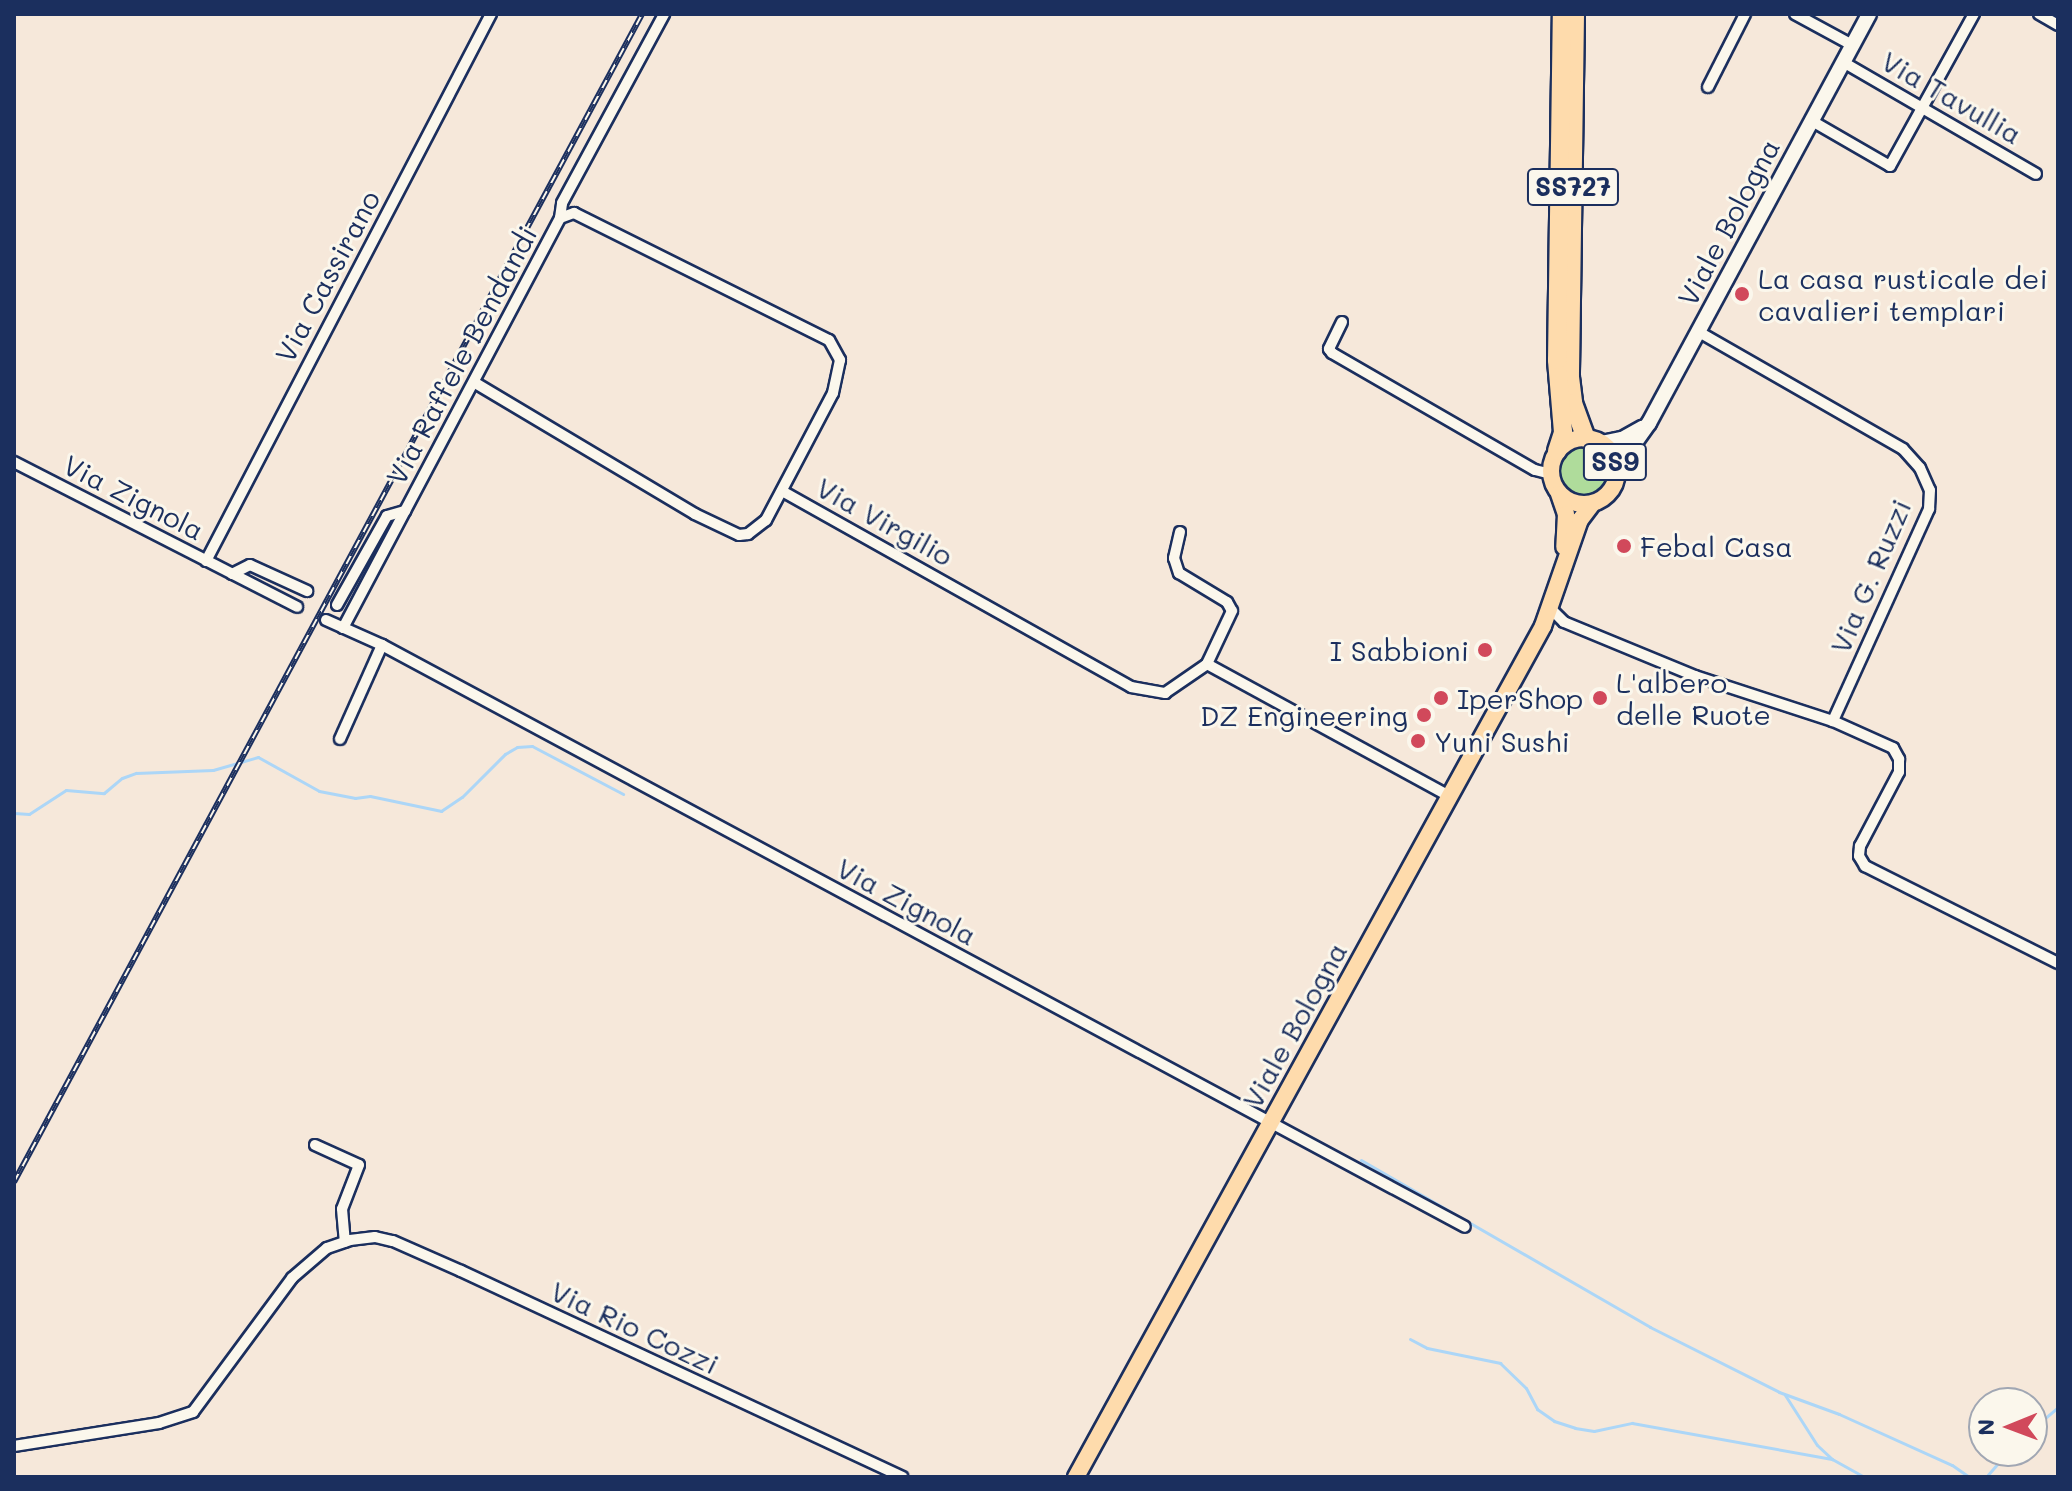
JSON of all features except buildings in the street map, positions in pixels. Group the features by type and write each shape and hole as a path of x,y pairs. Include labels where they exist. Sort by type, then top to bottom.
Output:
{"highway":[{"name":"SS727","path":"1557,451 1563,432 1557,360 1562,14"},
{"name":"SS727","path":"1575,14 1570,377 1573,403 1593,440"}],"main road":[{"name":"Viale Bologna","path":"1617,468 1649,423 1869,14"},
{"path":"1593,440 1622,439 1649,423"},
{"name":"SS9","path":"1593,440 1609,449 1617,468 1611,490 1593,503 1571,502 1559,494 1551,474 1557,451 1570,441 1593,440"},
{"path":"1552,602 1566,535 1566,514 1559,494"},
{"path":"1552,602 1580,520 1593,503"},
{"name":"Viale Bologna","path":"1081,1472 1543,626 1552,602"}],"street":[{"name":"Via Cassirano","path":"206,561 491,14"},
{"path":"560,218 562,203 664,14"},
{"path":"1708,87 1745,14"},
{"path":"1795,14 1852,45"},
{"path":"1812,121 1890,166 1974,14"},
{"path":"2039,14 2058,25"},
{"name":"Via Tavullia","path":"1843,62 2036,174"},
{"name":"Via Raffele Bendandi","path":"343,628 560,218 574,213 829,340 840,360 833,393 782,491"},
{"path":"1342,322 1329,349 1332,353 1535,470 1551,474"},
{"name":"Via G. Ruzzi","path":"1699,332 1903,449 1920,468 1930,490 1929,509 1833,721"},
{"name":"Via Virgilio","path":"474,382 695,514 739,535 748,534 766,520 782,491 1131,687 1165,693 1207,664"},
{"name":"Via Zignola","path":"14,462 297,607"},
{"path":"337,605 387,516 405,511"},
{"path":"1180,532 1174,558 1179,573 1227,602 1232,611 1207,664 1449,796"},
{"name":"Via Zignola","path":"232,574 250,565 307,591"},
{"path":"1552,602 1564,622 1695,676 1833,721 1893,748 1899,759 1899,772 1860,846 1859,856 1865,866 2058,963"},
{"name":"Via Zignola","path":"326,620 382,645 1465,1227"},
{"path":"340,739 382,645"},
{"path":"315,1145 359,1165 342,1209 345,1242"},
{"name":"Via Rio Cozzi","path":"14,1446 159,1423 193,1412 292,1278 327,1248 375,1237 393,1241 902,1477"}],"green space":[{"path":"1584,444 1603,452 1611,471 1603,490 1584,498 1565,490 1557,471 1565,452"}],"waterway":[{"path":"1581,175 1608,190"},
{"path":"14,813 29,814 66,790 104,793 122,778 136,773 213,770 258,757 319,791 355,798 370,796 441,811 462,797 505,754 517,747 532,746 623,794"},
{"path":"1361,1160 1650,1327 1779,1392 1839,1414 1952,1465 1969,1477"},
{"path":"1410,1339 1427,1348 1500,1363 1526,1388 1537,1409 1554,1421 1575,1428 1594,1431 1632,1423 1832,1459 1864,1477"},
{"path":"1785,1395 1817,1445 1832,1459"},
{"path":"2048,1415 2058,1407"},
{"path":"1986,1477 1995,1467"}],"railway":[{"path":"14,1182 642,14"}],"place":[{"name":"La casa rusticale dei cavalieri templari","path":"1742,294"},
{"name":"Febal Casa","path":"1624,546"},
{"name":"I Sabbioni","path":"1485,650"},
{"name":"IperShop","path":"1441,698"},
{"name":"L'albero delle Ruote","path":"1600,698"},
{"name":"DZ Engineering","path":"1424,715"},
{"name":"Yuni Sushi","path":"1418,741"}]}
